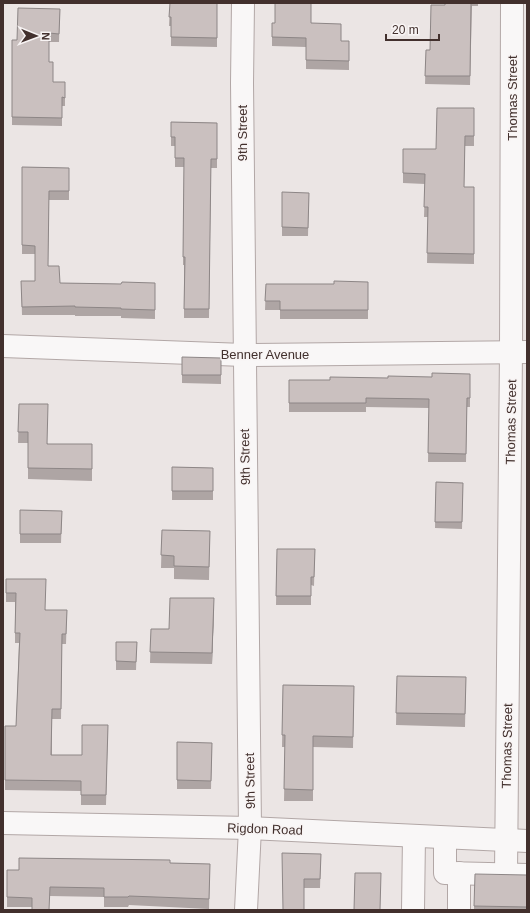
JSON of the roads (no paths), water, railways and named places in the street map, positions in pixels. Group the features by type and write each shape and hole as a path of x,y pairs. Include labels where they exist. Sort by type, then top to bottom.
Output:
{"street":[{"name":"9th Street","path":"244,3 242,91 250,828 246,910"},
{"name":"Thomas Street","path":"506,874 519,352 512,3"},
{"name":"Benner Avenue","path":"3,346 244,355 519,352"},
{"name":"Rigdon Road","path":"3,823 250,828 527,841"},
{"path":"413,910 414,836"},
{"path":"445,838 458,910"},
{"path":"414,872 527,875"}]}
